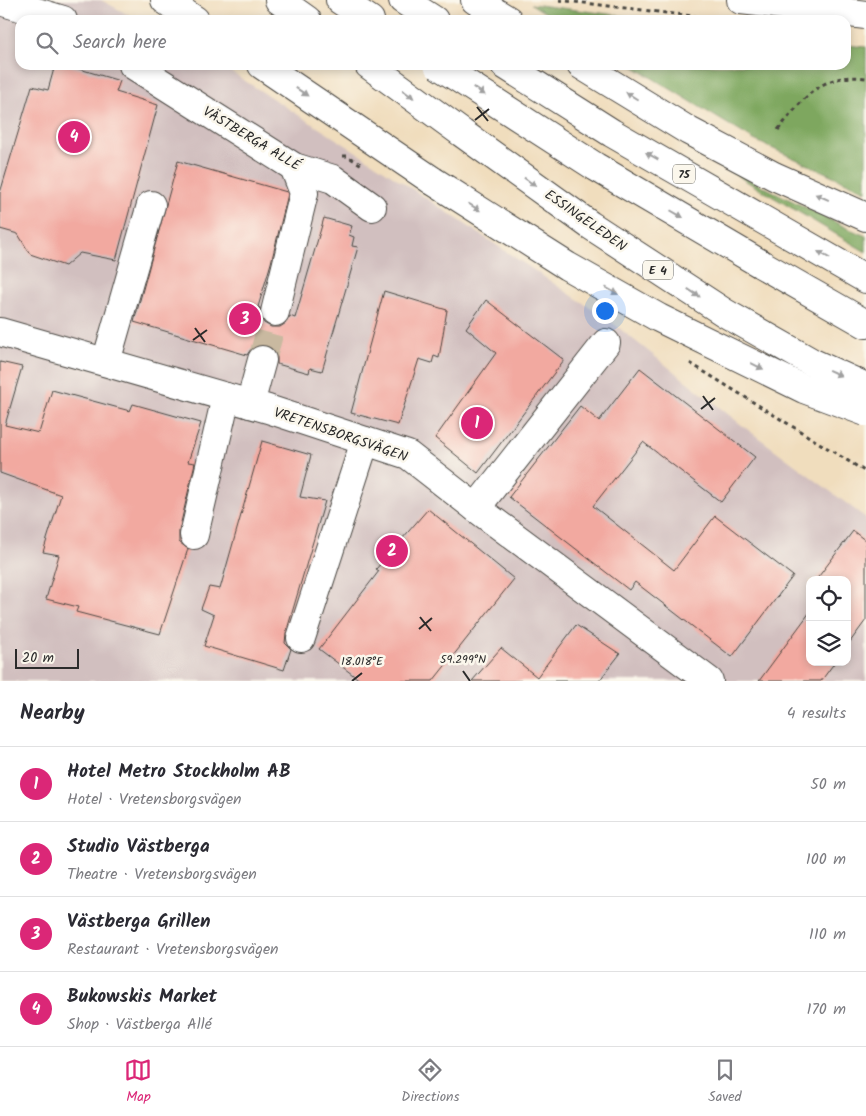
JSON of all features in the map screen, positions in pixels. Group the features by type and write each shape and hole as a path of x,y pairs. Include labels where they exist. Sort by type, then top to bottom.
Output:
{"main road":[{"path":"165,0 188,15"},
{"path":"279,0 300,15"},
{"path":"340,0 362,15"},
{"path":"403,0 426,15"},
{"path":"475,0 500,15"},
{"path":"741,0 866,15"},
{"path":"0,1 46,15"},
{"name":"VÄSTBERGA ALLÉ","path":"142,70 294,167 333,178 372,207"},
{"path":"269,70 433,181 567,266 659,318 804,389 866,412"},
{"name":"ESSINGELEDEN","path":"376,70 590,225 725,313 813,363 866,387"},
{"path":"446,70 596,166 866,324"},
{"name":"75","path":"513,70 612,133 866,279"},
{"path":"589,70 689,132 774,176 866,217"},
{"path":"275,312 304,193 294,167"},
{"path":"106,362 150,205"},
{"name":"VRETENSBORGSVÄGEN","path":"0,332 238,401 408,455 476,508 709,681"},
{"path":"476,508 606,343"},
{"path":"194,535 238,401 262,360"},
{"path":"301,638 366,441"}],"path":[{"path":"559,0 686,15"},
{"path":"778,130 796,107 817,87 834,78 854,76 866,78"}],"shaded area":[{"path":"0,0 101,0 129,15 15,15 15,70 228,70 366,158 610,321 743,426 866,518 866,681 0,681"}],"green space":[{"path":"531,4 616,15 549,15"},
{"path":"851,46 866,47 866,191 754,140 639,70 851,70"},
{"path":"714,162 866,236 866,252"}],"building":[{"path":"54,70 83,70 120,81 116,92 158,105 116,260 80,253 65,266 30,254 18,234 0,229 0,193 32,86 48,90"},
{"path":"178,161 287,192 271,263 258,307 260,308 260,316 264,323 271,327 280,327 286,323 290,316 295,318 324,218 352,226 349,235 354,237 352,246 358,247 322,371 310,368 309,373 277,364 277,357 273,349 266,345 258,345 251,349 247,355 134,322"},
{"path":"384,291 447,310 439,358 434,356 432,363 419,359 398,425 351,413"},
{"path":"486,300 564,360 478,473 435,438 496,353 466,328"},
{"path":"0,362 22,367 5,425 39,433 52,390 130,411 133,404 201,423 188,462 195,463 179,531 179,542 188,549 160,634 76,612 78,607 46,599 59,555 43,552 61,495 0,473"},
{"path":"640,368 755,457 721,502 643,442 593,506 674,570 715,516 793,576 732,657 635,582 629,590 509,497 580,406 599,421"},
{"path":"262,441 311,455 300,497 325,501 286,633 285,643 291,649 284,670 204,646 214,615 201,609 209,587 220,589"},
{"path":"428,509 514,579 433,681 361,681 319,649 379,571 376,569"},
{"path":"853,531 866,541 866,620 851,641 851,576 819,576"},
{"path":"806,617 806,666 832,666 821,681 759,681"},
{"path":"576,625 620,654 599,681 472,681 501,648 537,677"}],"tunnel":[{"path":"262,360 275,312"}],"place":[{"name":"Bukowskis Market","path":"74,137"},
{"name":"Västberga Grillen","path":"245,319"},
{"name":"Hotel Metro Stockholm AB","path":"477,423"},
{"name":"Studio Västberga","path":"392,551"}]}
